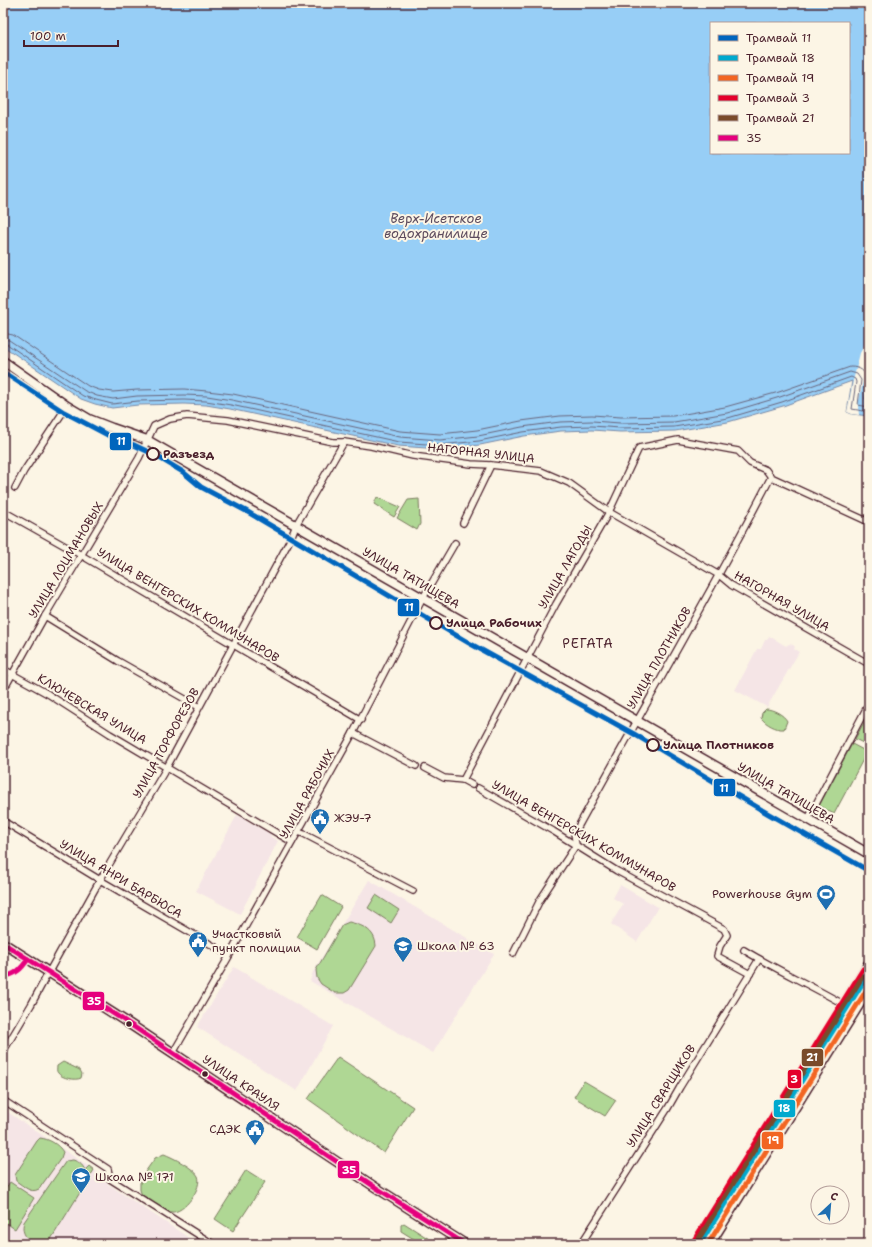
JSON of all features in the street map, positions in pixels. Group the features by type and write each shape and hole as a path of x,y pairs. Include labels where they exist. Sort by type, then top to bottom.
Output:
{"street":[{"name":"УЛИЦА ТАТИЩЕВА","path":"3,361 67,406 89,419 147,440 869,854"},
{"path":"15,488 24,471 67,406"},
{"name":"НАГОРНАЯ УЛИЦА","path":"147,440 154,426 170,419 187,416 228,420 333,442 371,446 413,456 541,471 569,483 610,512 719,575 731,585 869,664"},
{"name":"УЛИЦА ЛОЦМАНОВЫХ","path":"3,691 45,616 139,458 147,440"},
{"name":"УЛИЦА ЛАГОДЫ","path":"463,780 572,575 610,512 639,448 678,440 738,451 750,462 766,470 771,477"},
{"name":"УЛИЦА ТОРФОРЕЗОВ","path":"3,1052 166,767 291,538 296,525 344,442"},
{"path":"463,523 491,465"},
{"path":"771,477 869,522"},
{"name":"УЛИЦА ПЛОТНИКОВ","path":"513,954 540,900 576,845 574,833 719,575 771,477"},
{"name":"УЛИЦА ВЕНГЕРСКИХ КОММУНАРОВ","path":"3,511 81,555 360,720"},
{"name":"УЛИЦА РАБОЧИХ","path":"173,1052 353,733 423,598 455,543"},
{"path":"45,616 118,661 199,707"},
{"name":"КЛЮЧЕВСКАЯ УЛИЦА","path":"3,669 48,694 110,734 292,842"},
{"path":"808,819 869,703"},
{"path":"353,733 416,766"},
{"path":"425,768 444,778 463,780 472,785"},
{"name":"УЛИЦА ВЕНГЕРСКИХ КОММУНАРОВ","path":"478,788 576,845 617,871 724,929 727,935 720,946 717,956 750,974"},
{"name":"УЛИЦА АНРИ БАРБЮСА","path":"3,821 100,880 229,955"},
{"path":"298,832 413,891"},
{"name":"УЛИЦА КРАУЛЯ","path":"3,943 173,1052 375,1187 465,1244"},
{"path":"744,950 855,1011"},
{"name":"УЛИЦА СВАРЩИКОВ","path":"581,1244 668,1108 759,959"},
{"path":"695,1244 869,963"},
{"path":"710,1244 869,989"},
{"path":"3,1100 108,1169 110,1178 213,1244"}],"shaded area":[{"path":"769,636 786,646 789,644 793,645 795,647 794,649 799,652 767,707 735,690 757,649 761,649 765,640 767,640"},
{"path":"237,815 270,834 271,837 278,841 240,914 196,891"},
{"name":"Школа № 63","path":"369,880 494,954 433,1053 310,981 313,972"},
{"path":"620,885 658,907 637,942 611,924 623,904 613,898"},
{"path":"234,967 333,1026 297,1091 197,1027"},
{"name":"Школа № 171","path":"3,1109 103,1176 108,1184 192,1240 189,1244 3,1244"}],"green space":[{"path":"377,497 400,507 394,517 374,504"},
{"path":"419,499 420,524 417,530 397,518 408,500"},
{"path":"766,709 778,713 786,719 787,721 784,729 778,729 771,726 761,718 762,713"},
{"path":"869,713 869,746 855,739"},
{"path":"852,744 867,752 834,814 819,806"},
{"path":"322,895 341,907 317,949 297,937"},
{"path":"376,895 399,910 391,923 368,908"},
{"path":"349,922 367,929 373,936 376,946 349,990 344,993 335,993 321,984 317,978 316,970 342,925"},
{"path":"338,1057 413,1107 384,1153 308,1099"},
{"path":"63,1062 80,1070 82,1074 81,1078 65,1078 60,1075 57,1071 57,1066"},
{"path":"584,1081 616,1100 605,1116 574,1097"},
{"path":"40,1138 53,1142 63,1152 61,1158 39,1189 33,1191 27,1189 16,1181 15,1175"},
{"path":"164,1154 188,1166 196,1173 199,1181 195,1193 187,1204 181,1209 171,1212 142,1195 140,1190 140,1183 143,1175 155,1158"},
{"path":"73,1160 83,1166 85,1170 89,1166 94,1170 48,1244 40,1244 40,1242 32,1241 24,1234 24,1222 66,1161"},
{"path":"246,1170 265,1182 233,1231 215,1219"},
{"path":"10,1182 34,1198 15,1229 3,1221 3,1192"},
{"path":"404,1223 437,1244 419,1244 417,1241 401,1231 401,1225"}],"water":[{"name":"Верх-Исетское водохранилище","path":"3,3 869,3 869,416 847,412 852,381 783,406 728,422 675,431 561,431 524,436 480,445 440,449 398,446 206,405 138,405 112,408 81,399 3,346"}],"pier":[{"path":"869,337 869,355 858,405 859,415 852,414 847,412 853,381 860,353"}],"tram line":[{"name":"11","path":"3,372 64,412 119,441 134,445 153,454 183,472 201,487 246,511 469,643 634,734 767,813 869,871"},
{"name":"3","path":"694,1240 863,969"},
{"name":"18","path":"700,1244 869,973"},
{"name":"21","path":"698,1240 863,976"},
{"name":"19","path":"708,1244 869,986"}],"transit line":[{"name":"35","path":"3,943 125,1021 375,1187 465,1244"},
{"name":"35","path":"3,976 11,975 18,971 28,959"}],"place":[{"name":"Разъезд","path":"153,454"},
{"name":"Улица Рабочих","path":"436,623"},
{"name":"Улица Плотников","path":"653,745"},
{"name":"ЖЭУ-7","path":"320,835"},
{"name":"Powerhouse Gym","path":"826,911"},
{"name":"Участковый пункт полиции","path":"198,958"},
{"name":"Школа № 63","path":"403,963"},
{"name":"СДЭК","path":"255,1146"},
{"name":"Школа № 171","path":"81,1194"}],"district":[{"name":"РЕГАТА","path":"588,643"}]}
